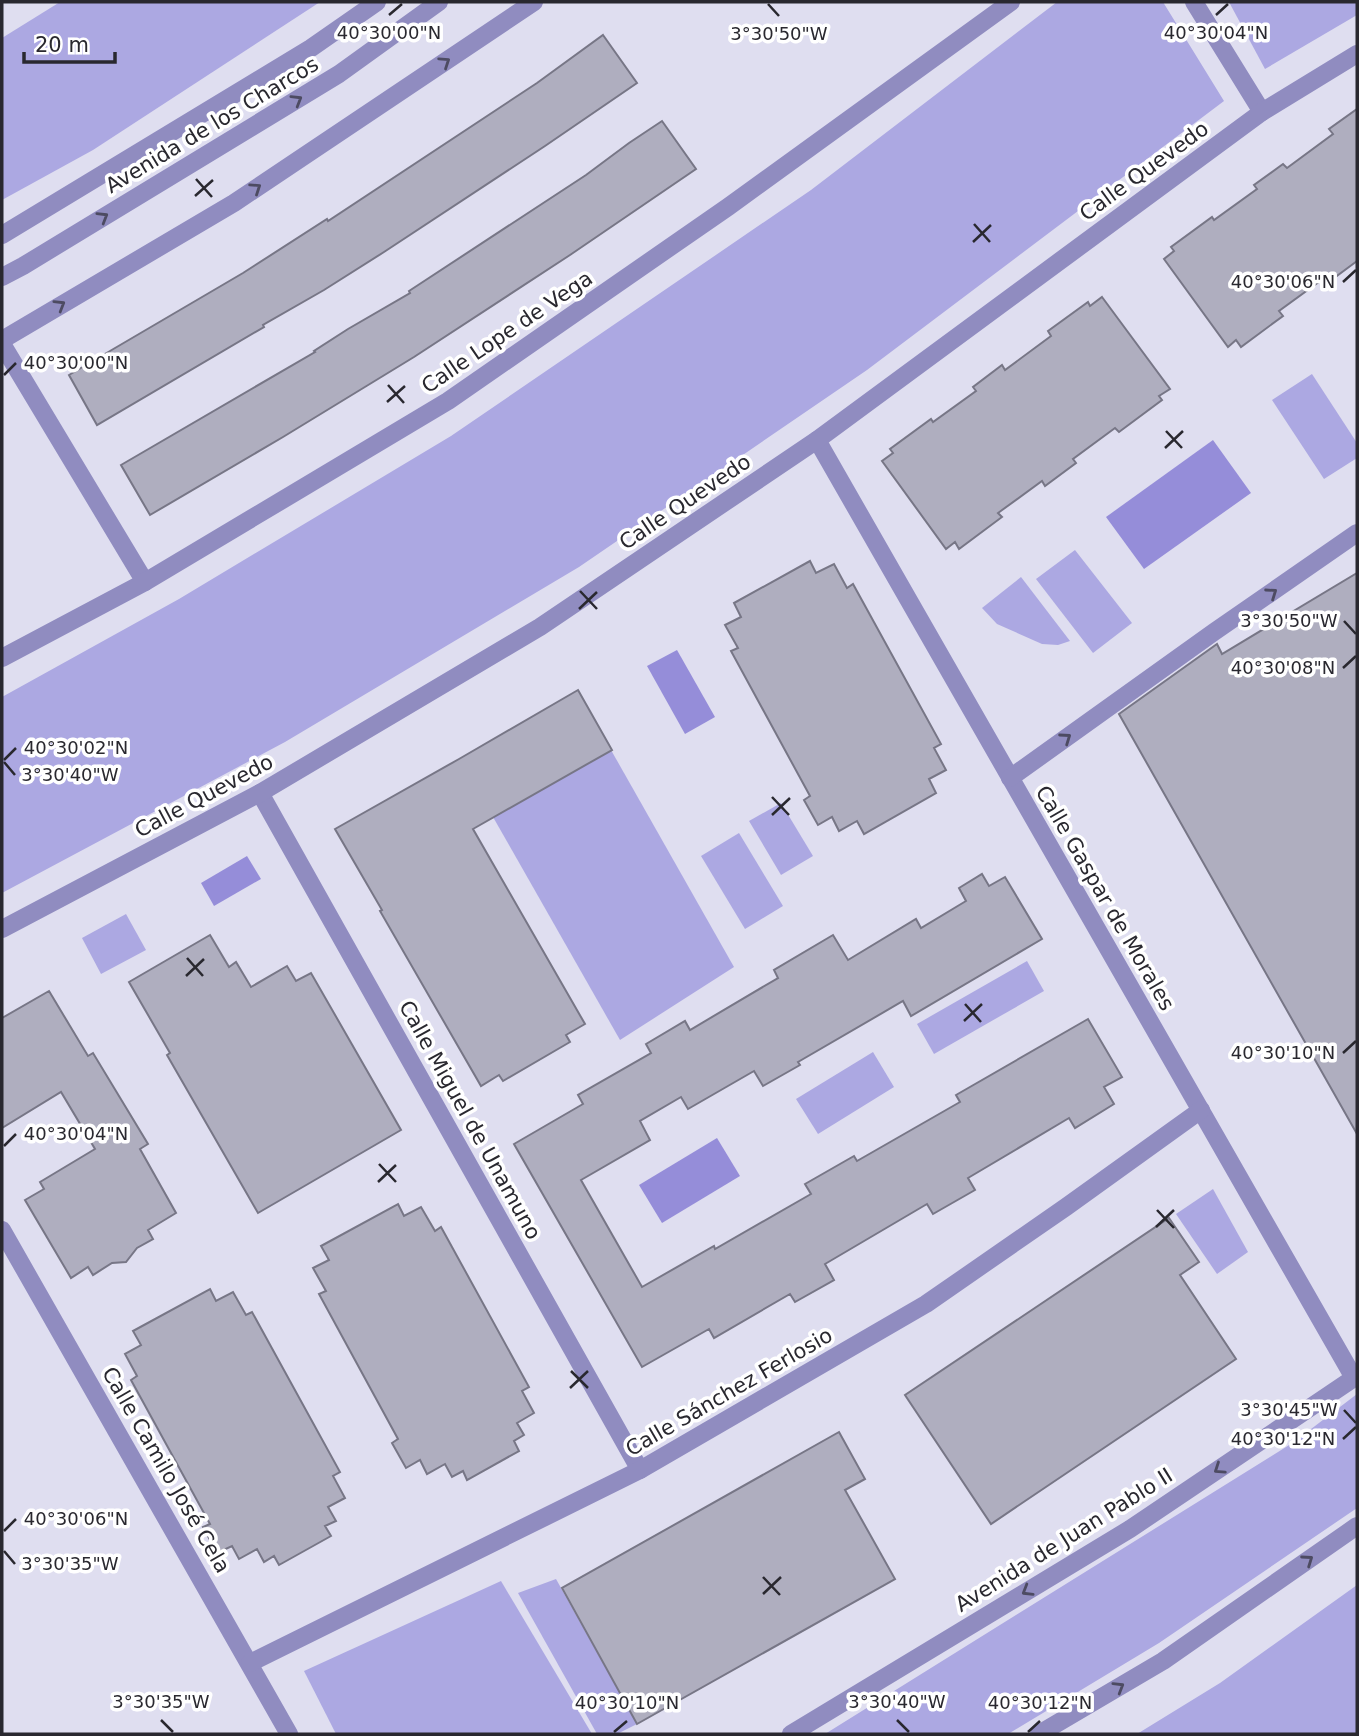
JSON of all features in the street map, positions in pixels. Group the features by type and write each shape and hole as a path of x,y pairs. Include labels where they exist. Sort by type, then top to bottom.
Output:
{"street":[{"name":"Avenida de los Charcos","path":"2,235 311,48 377,2"},
{"name":"Avenida de los Charcos","path":"2,277 339,74 439,2"},
{"path":"145,582 2,342 234,203 534,2"},
{"name":"Calle Lope de Vega","path":"2,658 145,582 448,401 728,207 1011,2"},
{"path":"1194,2 1262,113"},
{"name":"Calle Quevedo","path":"2,929 260,793 540,627 817,440 1262,113 1357,54"},
{"name":"Calle Gaspar de Morales","path":"817,440 1355,1377"},
{"path":"1010,778 1357,533"},
{"name":"Calle Miguel de Unamuno","path":"260,793 640,1470"},
{"name":"Calle Sánchez Ferlosio","path":"250,1663 640,1470 926,1304 1200,1110"},
{"name":"Calle Camilo José Cela","path":"2,1230 289,1734"},
{"name":"Avenida de Juan Pablo II","path":"791,1734 1130,1529 1355,1377"},
{"path":"1039,1734 1163,1661 1357,1526"}],"shaded area":[{"path":"60,2 320,2 93,150 2,200 2,38"},
{"path":"1057,2 1163,2 1224,101 867,370 579,567 285,742 2,893 2,697 179,599 451,436 811,190"},
{"path":"1229,2 1357,2 1357,15 1265,69"},
{"path":"1312,374 1357,443 1357,458 1324,479 1272,400"},
{"path":"1213,440 1251,493 1144,569 1106,517"},
{"path":"1075,550 1132,623 1093,653 1036,579"},
{"path":"1021,577 1070,641 1058,645 1042,644 997,624 982,608"},
{"path":"677,650 715,717 685,734 647,666"},
{"path":"611,750 734,967 620,1040 493,817"},
{"path":"781,803 813,856 781,875 749,821"},
{"path":"739,833 783,906 745,929 701,856"},
{"path":"247,856 261,879 214,906 201,883"},
{"path":"126,914 146,950 101,974 82,938"},
{"path":"1027,961 1044,991 934,1054 917,1024"},
{"path":"873,1052 894,1087 818,1134 796,1099"},
{"path":"717,1138 740,1176 662,1223 639,1185"},
{"path":"1213,1189 1248,1252 1217,1274 1176,1214"},
{"path":"1357,1394 1357,1508 1159,1643 1008,1734 825,1734 1294,1442"},
{"path":"556,1579 637,1724 617,1734 597,1734 518,1593"},
{"path":"501,1581 592,1734 336,1734 304,1671"},
{"path":"1357,1585 1357,1734 1137,1734 1220,1683"}],"building":[{"path":"603,35 637,83 324,290 97,425 69,375 243,273 327,219 328,221 537,83"},
{"path":"1357,109 1357,261 1326,284 1323,279 1279,311 1283,316 1241,347 1236,340 1228,347 1164,259 1174,251 1171,247 1257,189 1254,185 1283,164 1287,168 1333,134 1329,129"},
{"path":"662,121 696,169 414,357 150,515 121,465 315,352 348,329 410,293 409,291 586,175"},
{"path":"1102,297 1170,389 1159,396 1162,400 1119,432 1115,428 1073,459 1076,463 1045,486 1042,481 998,513 1002,517 959,549 955,542 946,549 882,461 893,453 890,449 976,391 973,387 1002,365 1005,370 1051,336 1048,331 1088,302 1090,306"},
{"path":"810,561 816,573 834,564 847,588 853,584 941,744 934,748 946,770 929,779 936,793 864,834 857,821 839,831 832,817 818,825 804,800 810,796 731,651 738,648 725,625 741,617 734,603"},
{"path":"1357,573 1357,1134 1119,714 1217,644 1222,654"},
{"path":"578,690 612,750 473,829 585,1024 566,1035 570,1042 503,1081 499,1075 481,1086 335,829"},
{"path":"982,874 989,886 1005,877 1042,939 911,1016 903,1001 798,1062 800,1065 763,1086 754,1071 688,1109 681,1097 640,1121 650,1140 581,1180 642,1287 811,1194 805,1184 854,1156 857,1161 960,1102 956,1095 1088,1019 1122,1077 1104,1087 1114,1104 1075,1128 1069,1118 968,1178 975,1190 933,1214 927,1204 825,1264 834,1280 795,1302 790,1294 714,1338 709,1329 642,1367 514,1144 583,1104 578,1095 651,1053 646,1044 685,1021 690,1030 778,978 774,970 833,935 848,960 916,919 921,928 966,901 959,888"},
{"path":"210,935 229,967 236,962 251,987 287,966 296,981 311,973 401,1130 258,1213 167,1055 170,1053 129,982"},
{"path":"49,991 88,1056 93,1053 148,1144 140,1149 176,1213 148,1230 153,1239 137,1248 126,1262 112,1263 93,1275 88,1267 71,1278 25,1200 44,1189 40,1182 95,1149 61,1092 2,1128 2,1018"},
{"path":"398,1204 404,1216 421,1207 435,1231 441,1227 529,1387 522,1391 534,1413 517,1423 524,1435 514,1441 519,1451 467,1480 463,1471 452,1477 445,1464 427,1474 420,1460 406,1468 392,1443 398,1439 319,1294 326,1291 313,1268 329,1260 321,1246"},
{"path":"1169,1218 1199,1262 1180,1275 1236,1359 991,1524 905,1395"},
{"path":"210,1289 216,1301 233,1292 246,1315 252,1312 340,1472 333,1476 345,1498 328,1507 336,1521 325,1526 331,1536 279,1565 274,1556 264,1562 257,1549 239,1559 232,1546 217,1553 203,1527 210,1524 131,1380 137,1376 125,1354 141,1345 133,1331"},
{"path":"839,1432 865,1479 845,1490 895,1579 637,1724 562,1588"}]}
